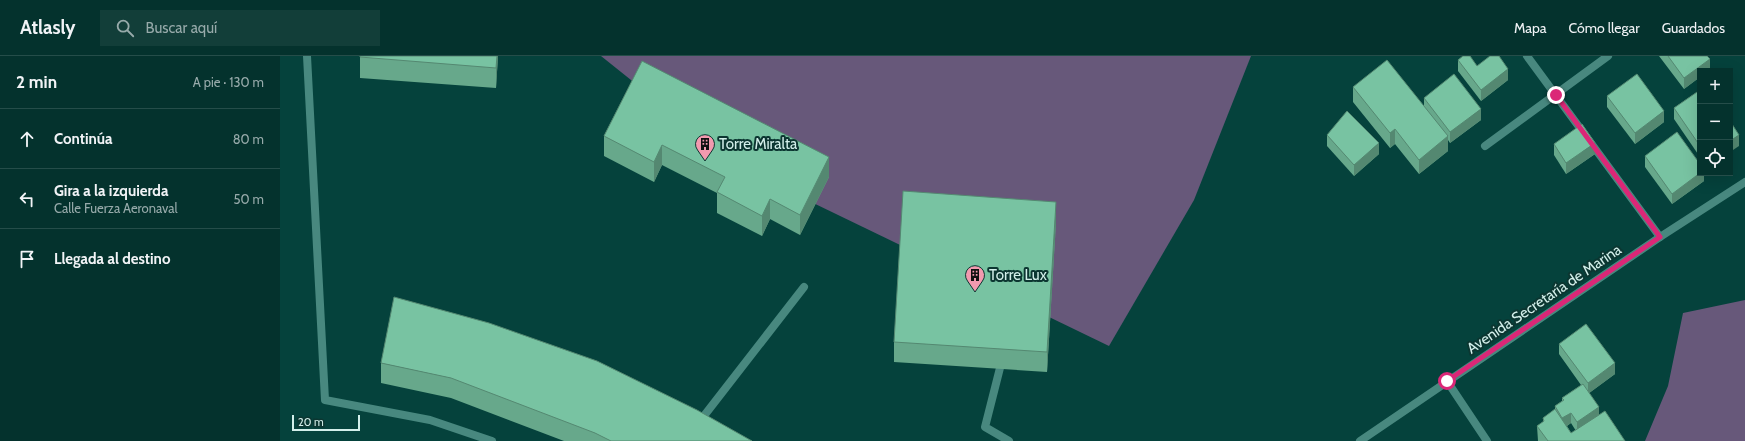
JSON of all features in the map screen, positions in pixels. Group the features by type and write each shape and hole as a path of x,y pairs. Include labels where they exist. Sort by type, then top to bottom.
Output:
{"street":[{"path":"308,56 325,400 430,420 492,441"},
{"path":"1526,56 1660,237"},
{"path":"1485,146 1608,56"},
{"name":"Avenida Secretaría de Marina","path":"1360,441 1660,237 1745,182"},
{"path":"694,429 804,287"},
{"path":"1003,354 985,427 1009,441"},
{"path":"1447,381 1487,441"}],"shaded area":[{"path":"601,56 1251,56 1194,200 1109,346 741,168"},
{"path":"1745,300 1745,441 1645,441 1668,386 1683,313"}],"building":[{"path":"360,56 497,56 496,68"},
{"path":"1463,56 1470,56 1477,66 1490,56 1499,56 1508,69 1481,90 1458,60"},
{"path":"1668,56 1707,56 1710,59 1697,68 1684,78"},
{"path":"1387,60 1448,136 1419,160 1395,129 1390,133 1353,87"},
{"name":"Torre Miralta","path":"642,61 829,157 800,215 770,199 762,216 717,192 725,177 662,145 654,162 604,136"},
{"path":"1454,74 1481,109 1450,132 1424,98"},
{"path":"1637,74 1664,111 1635,133 1607,96"},
{"path":"1697,92 1697,142 1674,108"},
{"path":"1347,111 1379,143 1354,165 1327,135"},
{"path":"1582,124 1595,143 1566,163 1554,144"},
{"path":"1733,126 1739,135 1733,139"},
{"path":"1677,132 1697,160 1697,175 1672,194 1645,156"},
{"name":"Torre Lux","path":"903,191 1056,202 1047,352 894,342"},
{"path":"394,297 489,323 597,361 697,410 752,441 611,441 595,433 451,378 381,363"},
{"path":"1586,324 1615,363 1588,383 1559,344"},
{"path":"1583,384 1599,407 1577,422 1571,413 1562,418 1555,406 1564,400 1562,398"},
{"path":"1555,409 1571,433 1605,411 1625,441 1548,441 1537,426 1544,421 1543,418"}],"place":[{"name":"Torre Miralta","path":"705,161"},
{"name":"Torre Lux","path":"975,292"}],"route":[{"path":"1447,381 1660,237 1556,95"}]}
